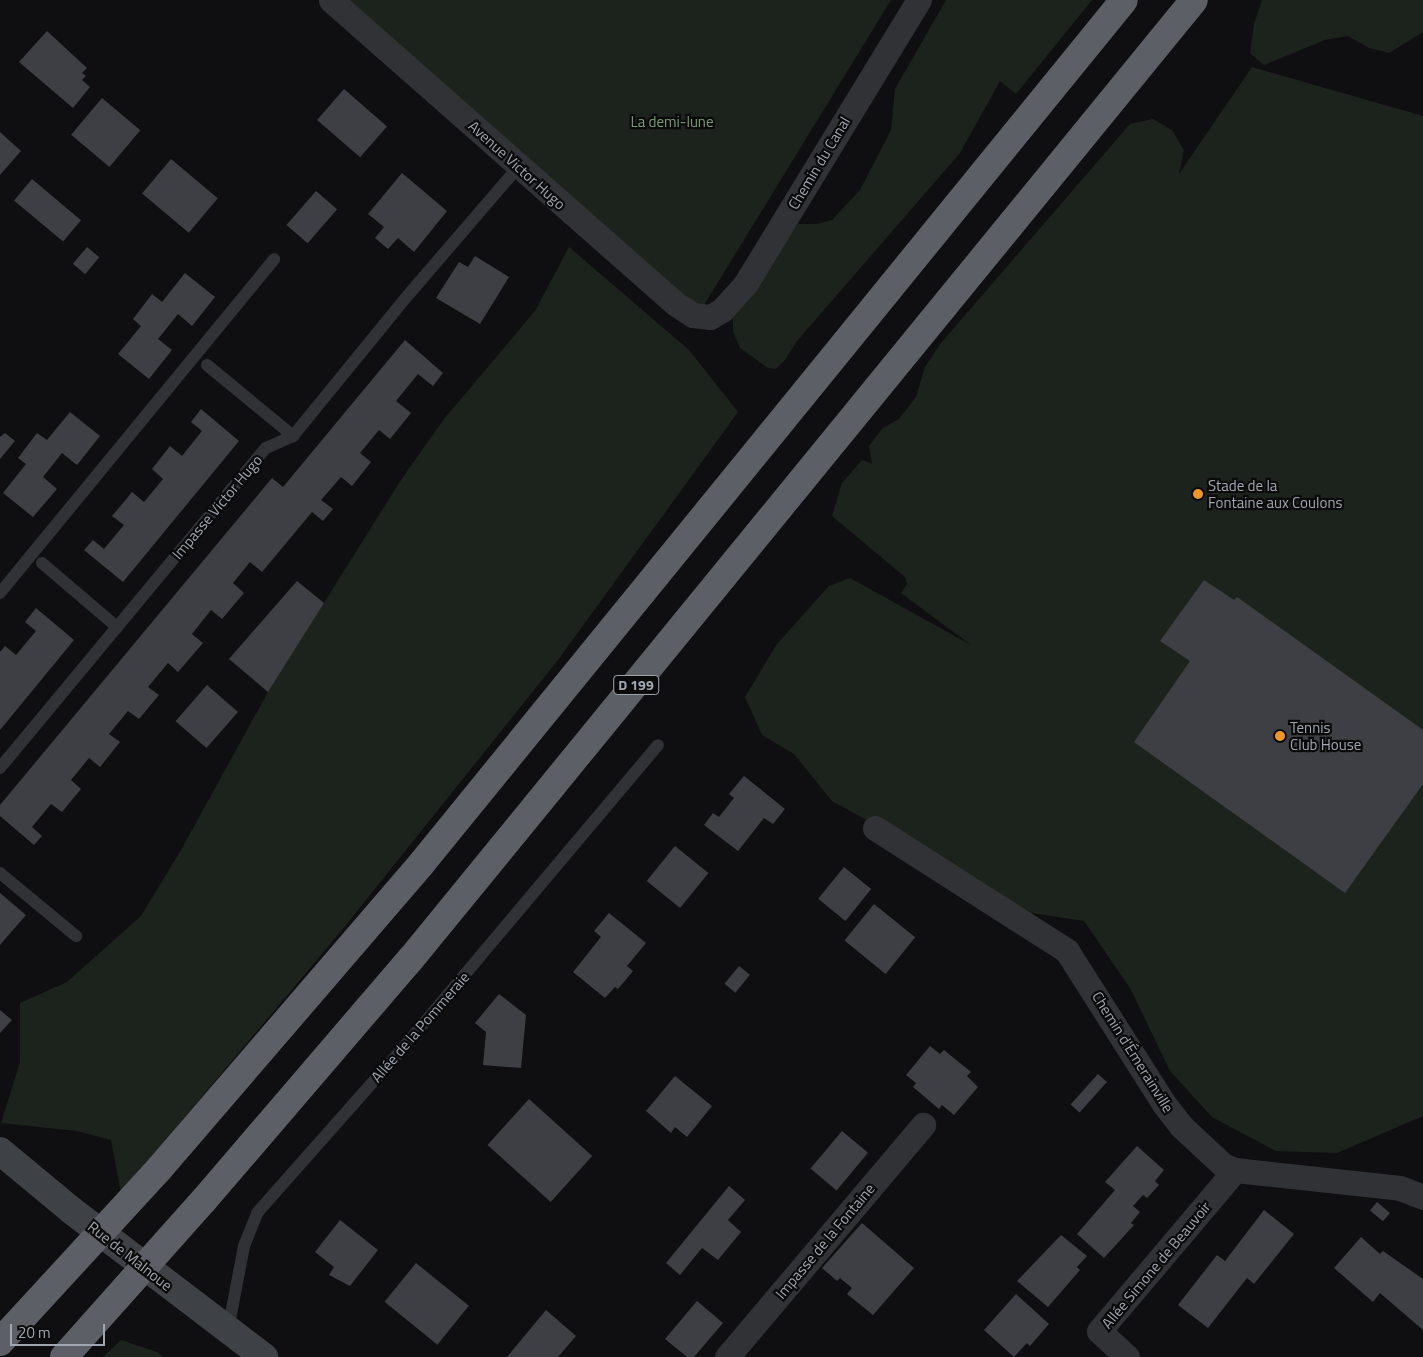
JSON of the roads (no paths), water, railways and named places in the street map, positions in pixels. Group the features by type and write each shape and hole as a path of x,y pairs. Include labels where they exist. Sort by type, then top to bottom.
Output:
{"highway":[{"path":"0,1342 159,1169 422,863 1124,0"},
{"name":"D 199","path":"64,1357 204,1200 416,953 1194,0"}],"main road":[{"name":"Rue de Malnoue","path":"0,1151 71,1210 202,1312 264,1357"}],"street":[{"name":"Avenue Victor Hugo","path":"331,0 676,304 694,315 710,317"},
{"name":"Chemin du Canal","path":"710,317 722,310 746,283 919,0"},
{"name":"Chemin d'Émerainville","path":"874,828 1067,951 1181,1126 1212,1158 1235,1170 1400,1188 1423,1197"},
{"name":"Impasse de la Fontaine","path":"727,1357 923,1125"},
{"name":"Allée Simone de Beauvoir","path":"1127,1357 1099,1331 1235,1170"}],"lane":[{"name":"Impasse Victor Hugo","path":"0,768 266,448 293,436 409,294 519,166"},
{"path":"0,593 274,259"},
{"path":"207,365 293,436"},
{"path":"42,564 117,627"},
{"name":"Allée de la Pommeraie","path":"228,1331 244,1246 257,1212 397,1055 658,745"},
{"path":"0,873 76,936"}],"place":[{"name":"Stade de la Fontaine aux Coulons","path":"1198,494"},
{"name":"Tennis Club House","path":"1280,736"}],"park label":[{"name":"La demi-lune","path":"672,122"}]}
